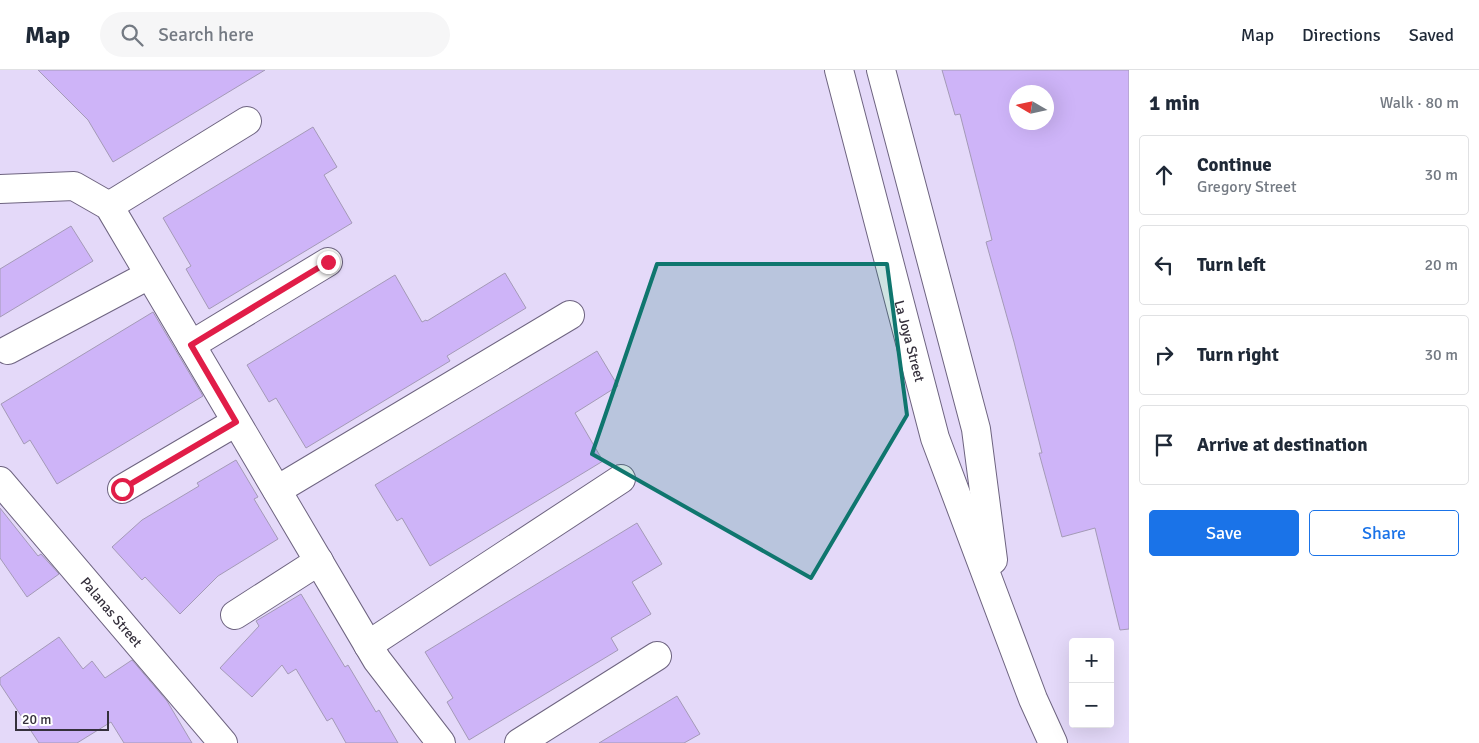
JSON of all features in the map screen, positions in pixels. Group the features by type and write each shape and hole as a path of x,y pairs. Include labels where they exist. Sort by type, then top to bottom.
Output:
{"street":[{"name":"La Joya Street","path":"839,70 935,438 1033,699 1054,743"},
{"name":"La Joya Street","path":"881,70 976,429 999,606"},
{"path":"109,206 248,121"},
{"path":"0,189 74,186 109,206 377,660 441,743"},
{"path":"191,345 328,262"},
{"path":"8,350 149,274"},
{"path":"277,490 570,315"},
{"path":"122,489 236,422"},
{"path":"368,645 621,479"},
{"name":"Palanas Street","path":"0,481 224,743"},
{"path":"235,615 319,561"},
{"path":"519,743 657,656"}],"highlighted area":[{"path":"657,264 887,264 907,415 811,578 592,454"}],"building":[{"path":"38,70 265,70 113,162 88,120"},
{"path":"942,70 1129,70 1129,629 1120,630 1095,528 1062,537 1039,453 1042,453 1014,342 986,242 992,240 960,114 955,115"},
{"path":"313,127 337,167 324,175 352,223 209,309 186,269 191,266 163,218"},
{"path":"71,226 93,261 0,317 0,269"},
{"path":"505,273 526,308 447,356 450,361 306,448 276,398 269,402 247,365 395,275 422,322 427,321"},
{"path":"153,312 203,396 57,484 30,440 24,444 1,404"},
{"path":"597,351 618,386 575,413 603,461 430,566 402,518 397,521 375,485"},
{"path":"236,460 258,497 254,499 278,539 218,576 180,614 145,577 142,580 112,547 142,520 199,486 197,483"},
{"path":"0,508 38,556 41,554 59,574 27,597 0,558"},
{"path":"637,523 662,564 632,582 651,614 611,638 618,650 469,740 447,702 453,698 425,652"},
{"path":"301,594 345,667 348,665 376,712 379,710 398,743 346,743 332,718 327,721 296,669 288,674 282,665 252,697 220,668 259,626 256,621"},
{"path":"59,637 83,669 92,661 105,678 132,660 167,701 192,743 124,743 111,722 77,743 39,743 0,684 0,678"},
{"path":"677,696 700,734 684,743 599,743"}],"route":[{"path":"122,489 236,422 191,345 328,262"}]}
